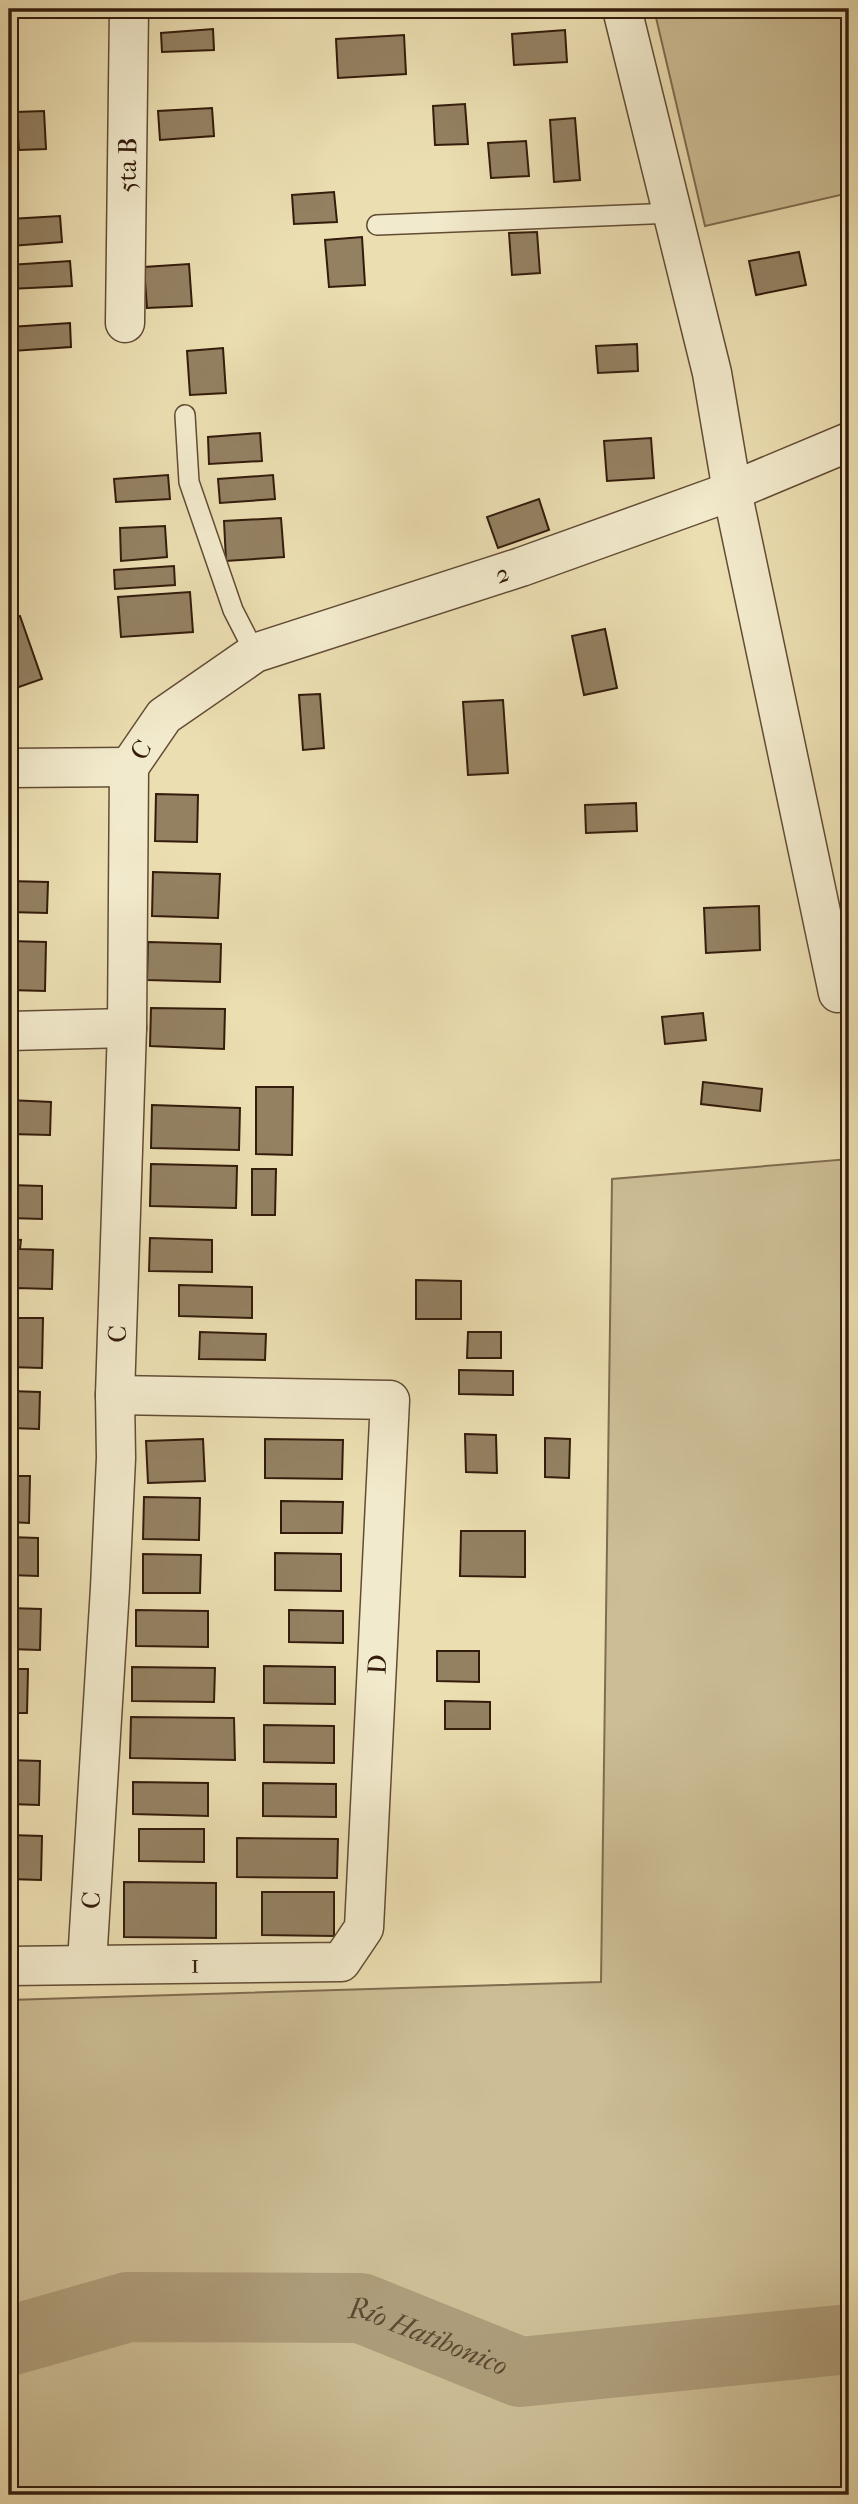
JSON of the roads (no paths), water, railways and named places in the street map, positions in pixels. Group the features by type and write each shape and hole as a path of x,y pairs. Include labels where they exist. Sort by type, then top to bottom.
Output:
{"street":[{"name":"5ta B","path":"125,323 129,9"},
{"path":"622,9 712,373 732,491 838,993"},
{"name":"2","path":"164,716 255,653 521,567 732,491 849,442"},
{"name":"C","path":"87,1963 116,1458 115,1395 127,1028 129,766 164,716"},
{"path":"9,768 129,766"},
{"path":"9,1031 127,1028"},
{"name":"D","path":"115,1395 390,1400 364,1928"},
{"name":"1","path":"9,1966 341,1962 364,1928"}],"lane":[{"path":"377,225 674,213"},
{"path":"185,415 189,482 233,610 255,653"}],"waterway":[{"name":"Río Hatibonico","path":"9,2341 128,2307 361,2308 520,2372 849,2339"}]}
